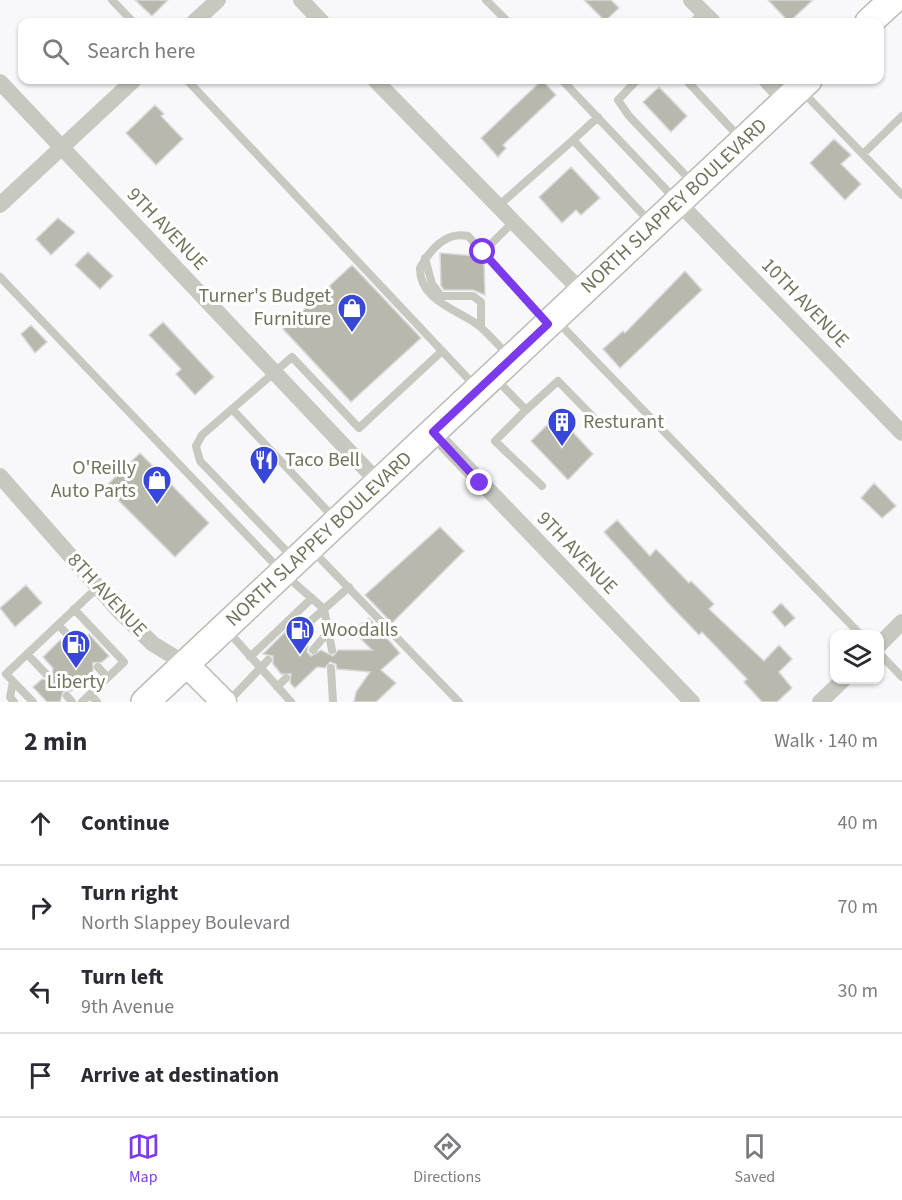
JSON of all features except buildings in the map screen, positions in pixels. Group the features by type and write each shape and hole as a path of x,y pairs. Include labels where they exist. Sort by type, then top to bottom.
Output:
{"main road":[{"path":"873,18 893,0"},
{"name":"NORTH SLAPPEY BOULEVARD","path":"146,702 798,89"}],"street":[{"path":"198,18 218,0"},
{"path":"301,0 318,18"},
{"path":"691,0 702,18"},
{"name":"9TH AVENUE","path":"0,82 379,483"},
{"path":"0,205 130,84"},
{"path":"379,84 496,207 582,292"},
{"path":"780,84 798,89"},
{"name":"10TH AVENUE","path":"687,194 902,433"},
{"name":"9TH AVENUE","path":"433,432 692,702"},
{"name":"8TH AVENUE","path":"0,476 98,587 153,644 186,664 226,702"},
{"path":"884,639 902,622"},
{"path":"820,702 839,684"}],"lane":[{"path":"112,0 129,18"},
{"path":"486,0 504,18"},
{"path":"191,84 442,351 494,374 526,410"},
{"path":"566,84 598,117 687,194"},
{"path":"633,84 618,100 687,194"},
{"path":"690,84 743,141"},
{"path":"798,89 902,195"},
{"path":"863,154 902,116"},
{"path":"496,207 598,117"},
{"path":"573,140 653,225"},
{"path":"483,252 512,223"},
{"path":"481,327 441,304 425,287 419,273 425,258 446,237 457,233 468,236 856,630"},
{"path":"425,258 432,284 441,296 473,296 481,302 481,327 494,374"},
{"path":"0,277 296,560 349,587 459,702"},
{"path":"332,650 324,609 312,598 296,560 200,461 196,446 202,435 292,357 359,428 442,351"},
{"path":"542,486 495,441 558,381 598,422"},
{"path":"232,409 338,521"},
{"path":"33,702 6,674 98,587"},
{"path":"297,633 349,587"},
{"path":"250,657 312,598"},
{"path":"74,609 124,662 82,702"},
{"path":"58,625 78,645"},
{"path":"224,628 291,702"},
{"path":"313,650 328,632"},
{"path":"27,654 46,674"},
{"path":"884,659 902,677"},
{"path":"226,702 268,660"},
{"path":"98,667 107,677"},
{"path":"331,668 333,702"},
{"path":"278,687 286,678"},
{"path":"13,682 10,697 14,702"},
{"path":"90,694 97,702"}],"place":[{"name":"Turner's Budget Furniture","path":"352,334"},
{"name":"Resturant","path":"562,448"},
{"name":"Taco Bell","path":"264,486"},
{"name":"O'Reilly Auto Parts","path":"157,506"},
{"name":"Woodalls","path":"300,656"},
{"name":"Liberty","path":"76,670"}],"route":[{"path":"480,483 433,432 548,324 483,252"}]}
